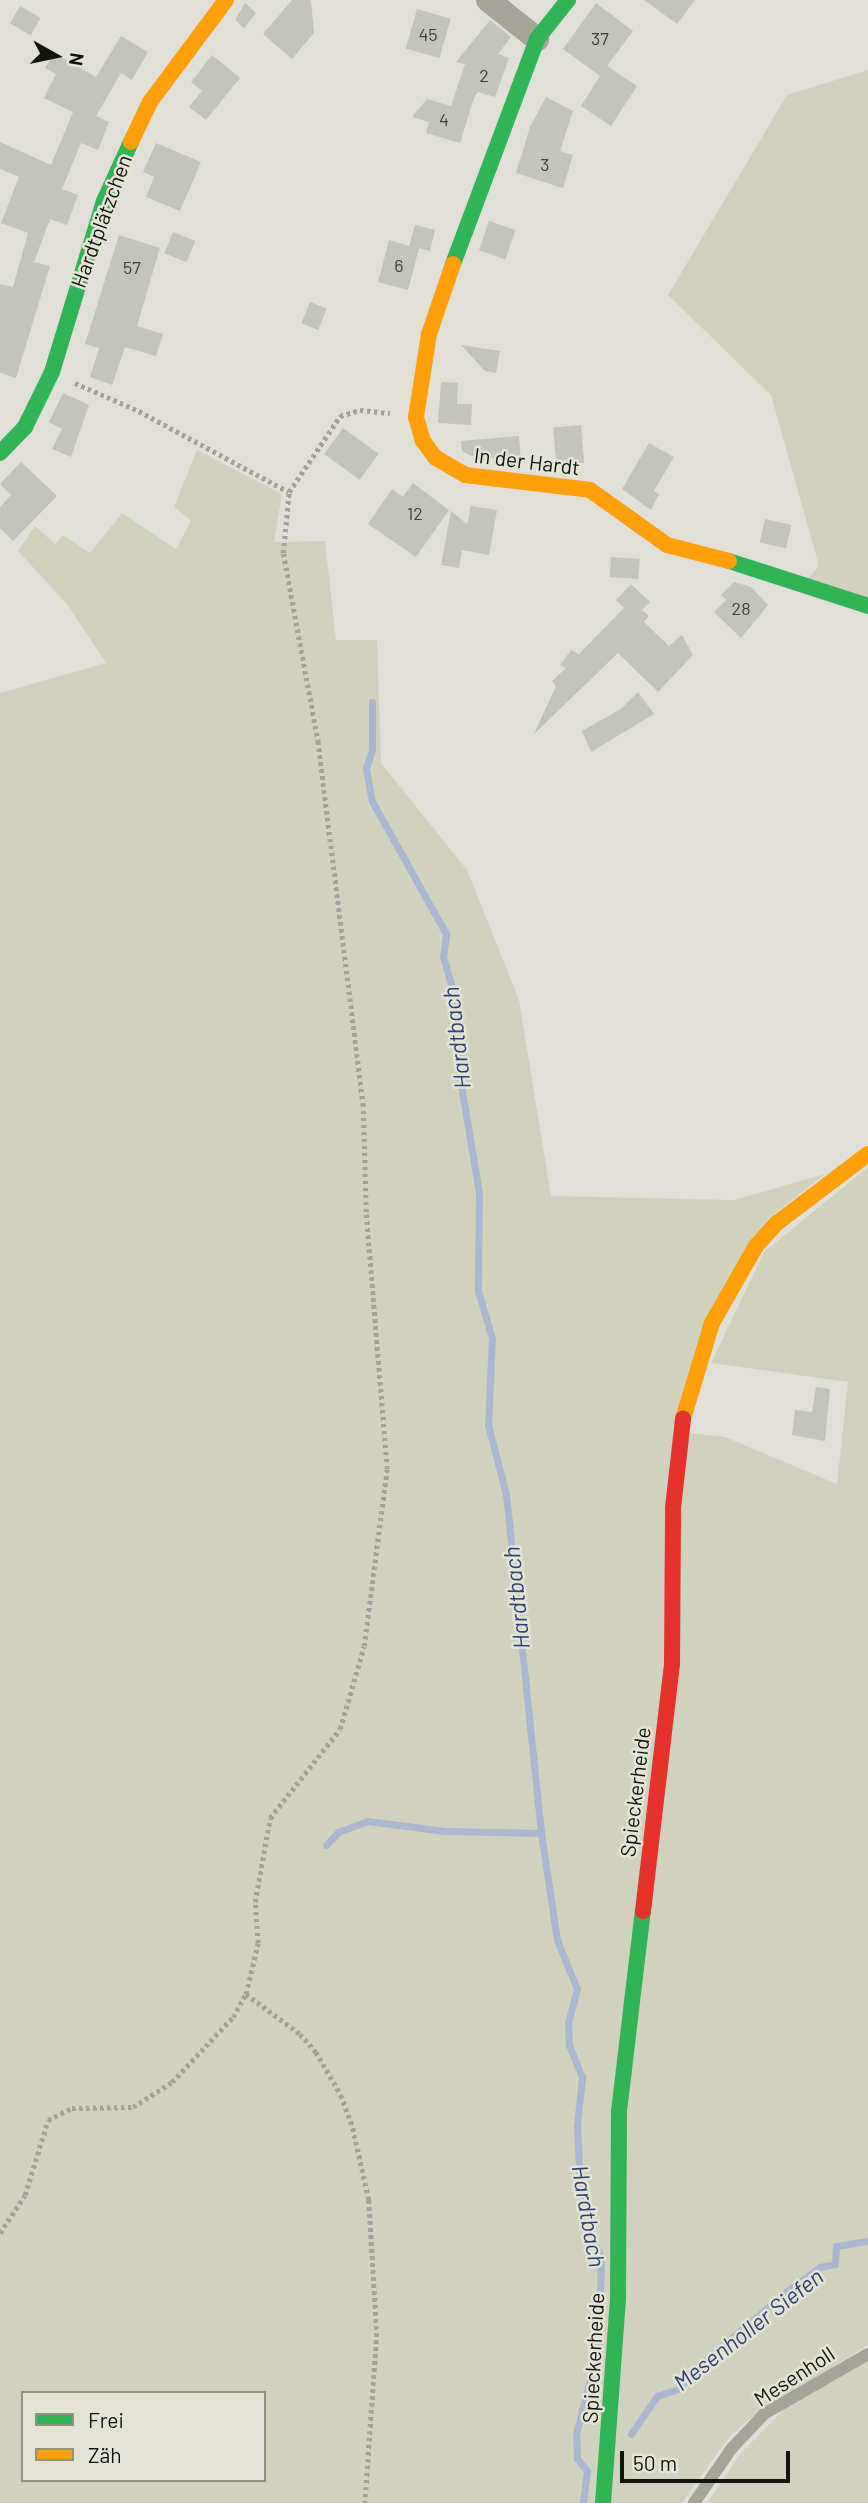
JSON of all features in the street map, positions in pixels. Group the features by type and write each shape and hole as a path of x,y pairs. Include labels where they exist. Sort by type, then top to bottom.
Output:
{"street":[{"name":"Hardtplätzchen","path":"0,453 25,427 52,372 104,201 150,102 226,0"},
{"path":"488,0 537,39"},
{"path":"416,417 429,334 440,298 537,39 568,0"},
{"name":"In der Hardt","path":"416,417 423,441 436,457 465,475 590,490 667,545 779,574 868,606"},
{"name":"Spieckerheide","path":"603,2503 618,2299 619,2111 672,1662 673,1508 683,1419 712,1323 756,1246 777,1223 868,1154"}],"lane":[{"name":"Mesenholl","path":"694,2503 732,2448 764,2414 868,2354"}],"path":[{"path":"52,372 139,411 289,492"},
{"path":"0,2233 25,2195 48,2120 72,2108 133,2107 172,2082 207,2049 246,1994 258,1942 255,1902 270,1818 340,1729 364,1646 387,1469 366,1212 363,1107 318,743 283,553 289,492 340,416 360,410 416,417"},
{"path":"246,1994 300,2034 316,2052 341,2095 353,2128 369,2200 377,2333 365,2503"}],"green space":[{"path":"868,70 868,602 807,580 819,566 771,395 668,295 787,95"},
{"path":"197,450 282,494 274,542 325,541 336,640 377,640 381,763 467,870 519,1000 551,1196 734,1200 825,1174 768,1219 672,1431 725,1437 837,1484 848,1382 711,1363 764,1252 868,1167 868,2345 748,2420 729,2437 682,2503 0,2503 0,693 106,663 67,604 18,551 35,526 55,544 63,535 90,553 122,513 176,549 191,521 174,507"},
{"path":"868,2360 868,2503 707,2503 740,2454 791,2402"}],"building":[{"path":"292,0 311,0 314,33 292,59 263,34"},
{"path":"644,0 695,0 677,24"},
{"path":"245,3 256,13 244,28 235,20"},
{"path":"596,3 633,31 607,66 637,86 611,126 581,106 600,76 563,49"},
{"path":"20,6 41,18 31,35 10,23"},
{"path":"417,9 451,19 439,58 406,48"},
{"path":"490,20 511,37 498,54 509,58 495,97 478,92 460,143 426,133 429,122 412,117 427,99 451,106 465,64 456,62"},
{"path":"121,36 148,52 132,80 121,73 96,116 109,122 98,150 81,143 62,189 78,195 67,225 50,219 34,262 50,266 16,378 0,373 0,284 13,287 28,233 1,223 19,177 0,169 0,142 51,165 73,112 44,98 56,74 45,68 54,53 96,77"},
{"path":"212,55 240,78 206,120 189,107 202,91 191,82"},
{"path":"546,97 573,111 560,151 573,155 563,188 516,173 530,127"},
{"path":"156,143 201,162 180,211 146,197 154,177 143,172"},
{"path":"489,221 515,230 505,259 479,250"},
{"path":"415,225 435,230 430,251 419,248 408,290 378,282 389,240 409,246"},
{"path":"173,232 195,241 187,262 164,253"},
{"path":"119,235 160,248 137,326 163,334 156,356 125,347 112,385 90,377 99,348 85,344"},
{"path":"310,302 327,309 318,330 301,323"},
{"path":"461,345 500,351 496,373 485,371"},
{"path":"441,382 458,383 457,404 472,404 471,425 438,423"},
{"path":"63,393 89,405 71,457 52,449 62,429 49,422"},
{"path":"581,425 584,463 556,465 553,427"},
{"path":"343,428 379,454 360,480 324,454"},
{"path":"519,436 521,461 471,456 462,451 461,441"},
{"path":"649,443 674,457 654,491 659,494 651,510 622,489"},
{"path":"21,462 57,496 13,541 0,528 0,507 11,495 0,484"},
{"path":"413,483 449,510 416,557 368,524 392,489 403,497"},
{"path":"471,506 497,510 489,555 462,550 459,568 441,565 451,511 467,524"},
{"path":"765,519 791,525 786,548 760,542"},
{"path":"611,557 640,559 639,579 610,577"},
{"path":"734,582 751,587 768,605 741,638 714,612 726,600 721,595"},
{"path":"631,584 650,602 642,610 649,616 644,622 669,646 682,635 693,655 658,692 618,653 534,734 556,686 552,681 566,668 560,665 571,650 579,654 624,608 616,600"},
{"path":"638,692 654,714 591,752 582,731 621,709"},
{"path":"816,1387 830,1389 825,1441 792,1435 795,1410 812,1412"}],"waterway":[{"name":"Hardtbach","path":"372,702 372,750 366,768 372,801 446,934 443,957 457,1004 459,1073 479,1193 478,1291 492,1338 488,1425 506,1494 541,1833 557,1940 577,1989 568,2022 569,2045 582,2077 577,2126 580,2186 591,2211 591,2236 601,2257 599,2329"},
{"path":"326,1845 338,1832 368,1821 444,1831 541,1833"},
{"name":"Mesenholler Siefen","path":"631,2434 657,2396 680,2388 689,2374 786,2292 820,2267 835,2264 836,2246 868,2241"},
{"name":"Hardtbach","path":"583,2503 587,2471 577,2458 576,2434 599,2344"}],"traffic: fast":[{"path":"453,264 537,39 568,0"},
{"path":"0,453 25,427 52,372 104,201 131,142"},
{"path":"729,561 868,606"},
{"path":"603,2503 618,2299 619,2111 643,1911"}],"traffic: slow":[{"path":"131,142 150,102 226,0"},
{"path":"453,264 429,334 416,417 423,441 436,458 465,475 590,490 667,545 729,561"},
{"path":"683,1419 712,1323 756,1246 777,1223 868,1154"}],"traffic: jam":[{"path":"643,1911 672,1663 673,1508 683,1419"}]}
